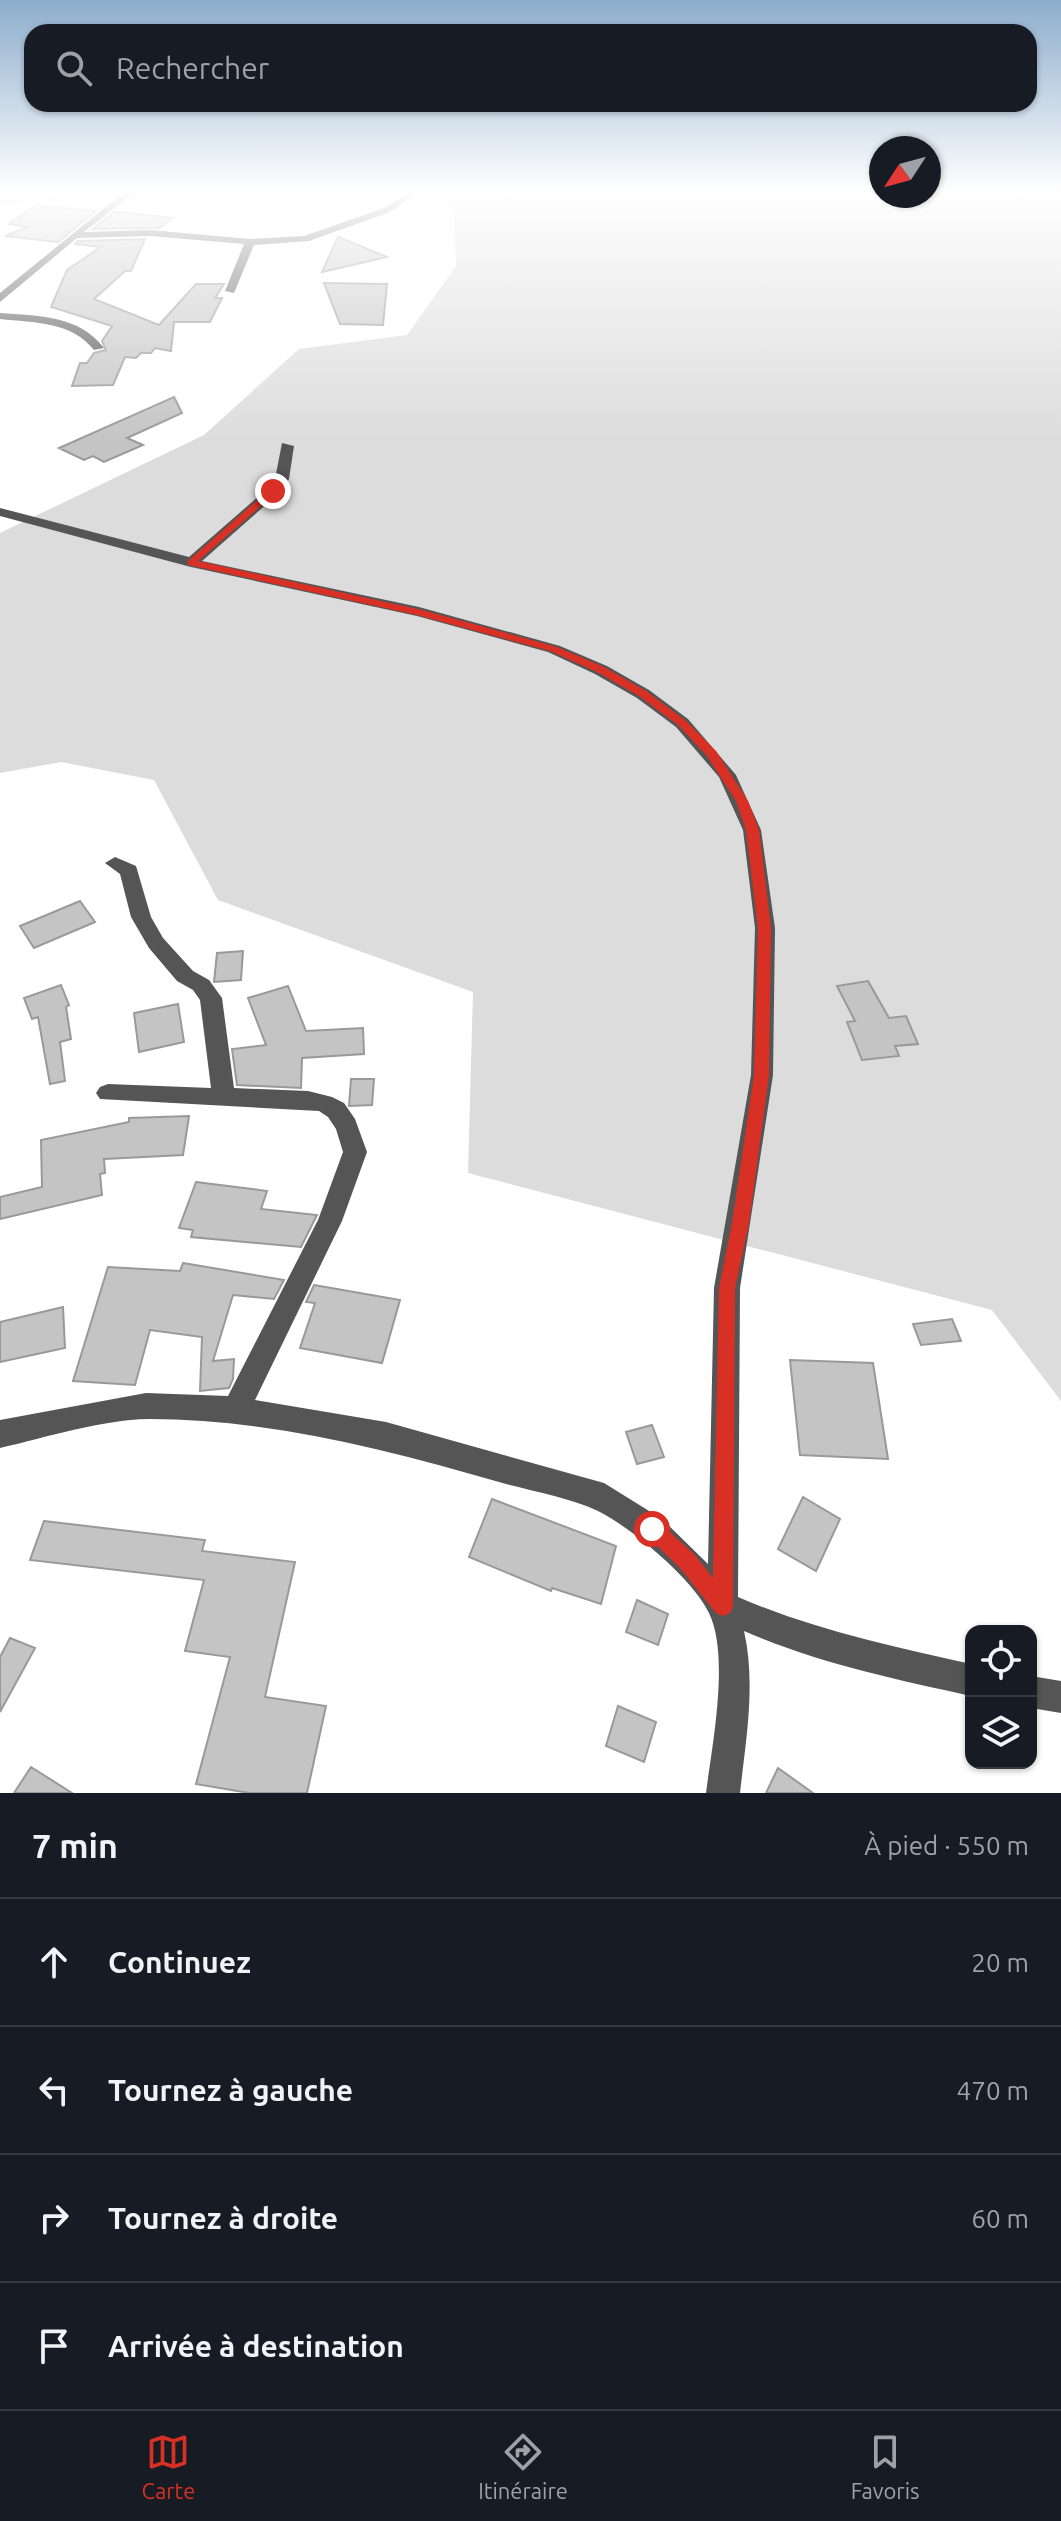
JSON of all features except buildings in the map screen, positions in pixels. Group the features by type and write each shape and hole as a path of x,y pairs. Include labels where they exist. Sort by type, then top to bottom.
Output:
{"street":[{"path":"0,299 27,276"},
{"path":"230,291 236,276"},
{"path":"0,316 70,325 91,335 98,348"},
{"path":"191,563 273,491 282,479 287,446"},
{"path":"0,512 191,563 419,612 554,649 589,664 643,694 682,723 712,754 742,801 752,830 760,872 765,928 762,1075 751,1157 727,1288 723,1606 734,1657 732,1722 723,1793"},
{"path":"115,863 129,871 141,917 156,943 185,976 201,985 211,998 224,1097"},
{"path":"108,1093 324,1103 336,1110 347,1126 355,1152 330,1221 236,1410"},
{"path":"0,1434 146,1406 236,1410 386,1436 604,1498 652,1529 687,1561 723,1606 780,1631 849,1653 965,1679"},
{"path":"1037,1693 1061,1697"}],"shaded area":[{"path":"449,276 1061,276 1061,1401 992,1310 468,1173 473,992 218,900 154,780 61,762 0,773 0,533 204,435 299,349 407,335"}],"route":[{"path":"273,491 191,563 370,600 554,649 601,670 643,694 682,723 712,754 742,801 752,830 760,872 765,928 762,1075 751,1157 727,1288 723,1606 687,1561 652,1529"}]}
